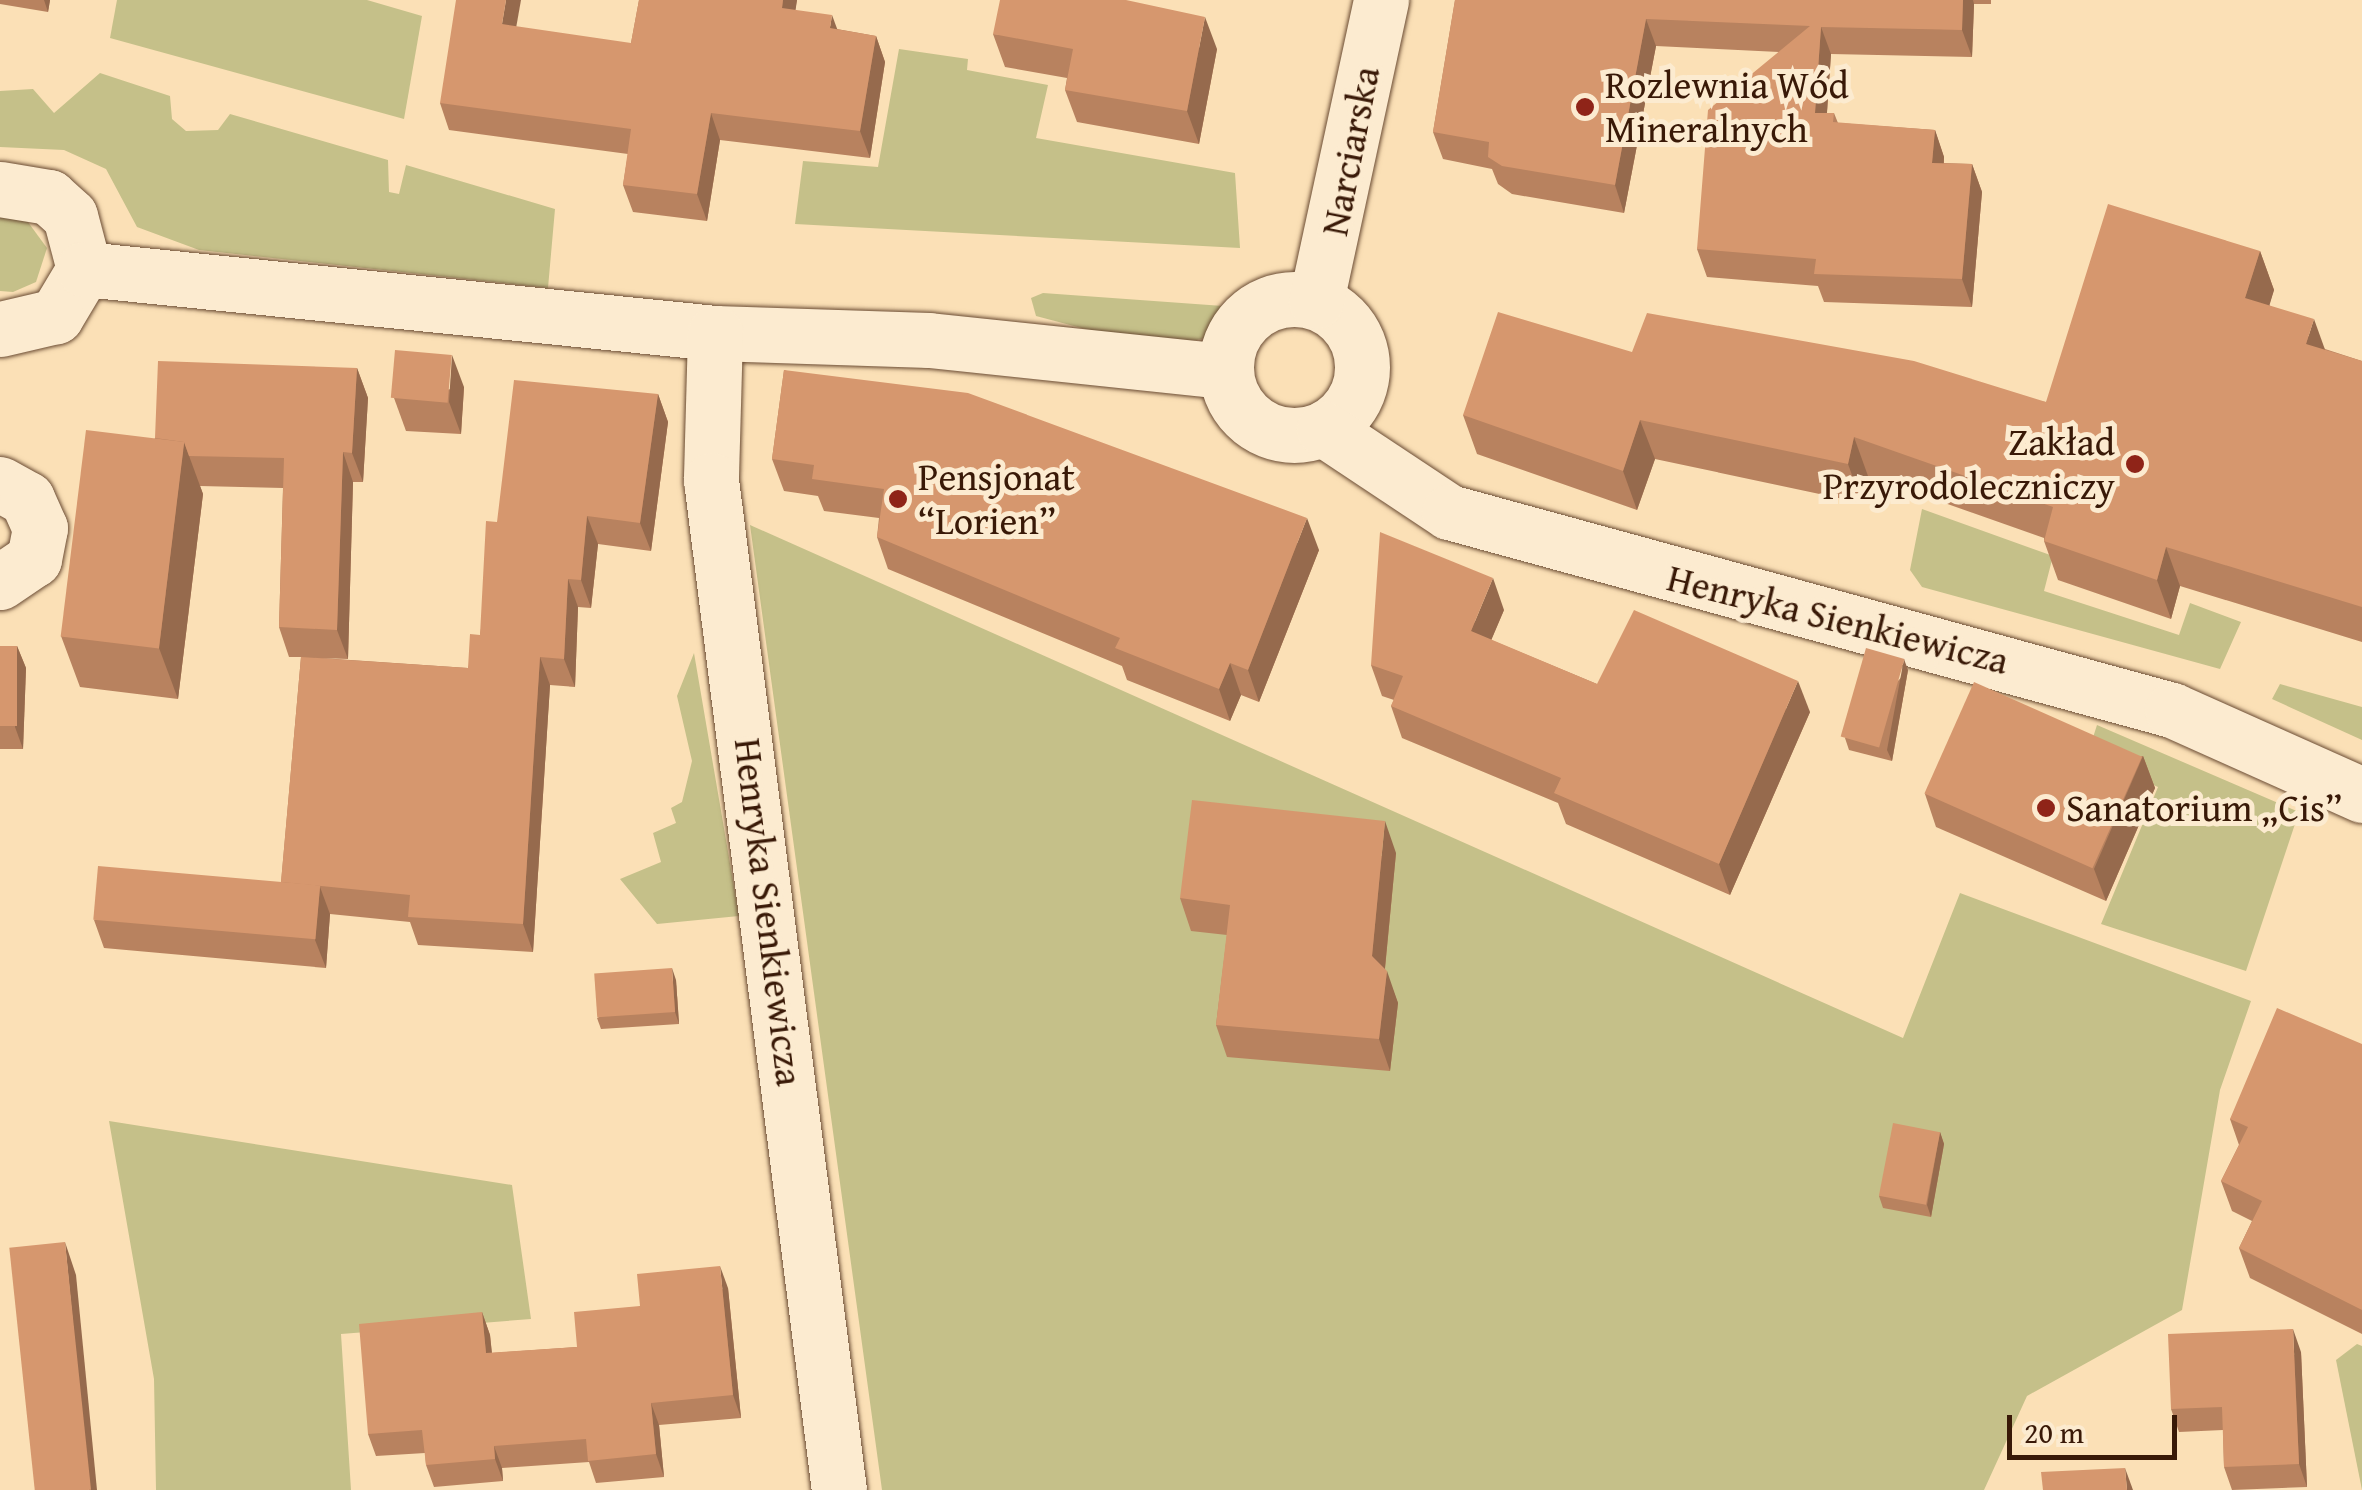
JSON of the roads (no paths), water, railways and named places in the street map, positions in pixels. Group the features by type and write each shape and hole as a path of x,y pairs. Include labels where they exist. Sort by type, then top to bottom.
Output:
{"street":[{"name":"Narciarska","path":"1316,301 1381,0"},
{"path":"0,189 49,197 70,216 84,269 56,316 0,329"},
{"path":"84,269 715,333 929,340 1224,371"},
{"path":"1316,301 1340,315 1363,362 1346,412 1324,429 1284,434 1248,419 1224,371 1228,344 1263,304 1316,301"},
{"name":"Henryka Sienkiewicza","path":"715,333 711,480 839,1490"},
{"name":"Henryka Sienkiewicza","path":"1324,429 1449,512 2172,710 2362,795"},
{"path":"0,484 26,499 40,528 34,558 0,582"}],"place":[{"name":"Rozlewnia Wód Mineralnych","path":"1585,107"},
{"name":"Zakład Przyrodoleczniczy","path":"2135,464"},
{"name":"Pensjonat “Lorien”","path":"898,499"},
{"name":"Sanatorium „Cis”","path":"2046,808"}]}
